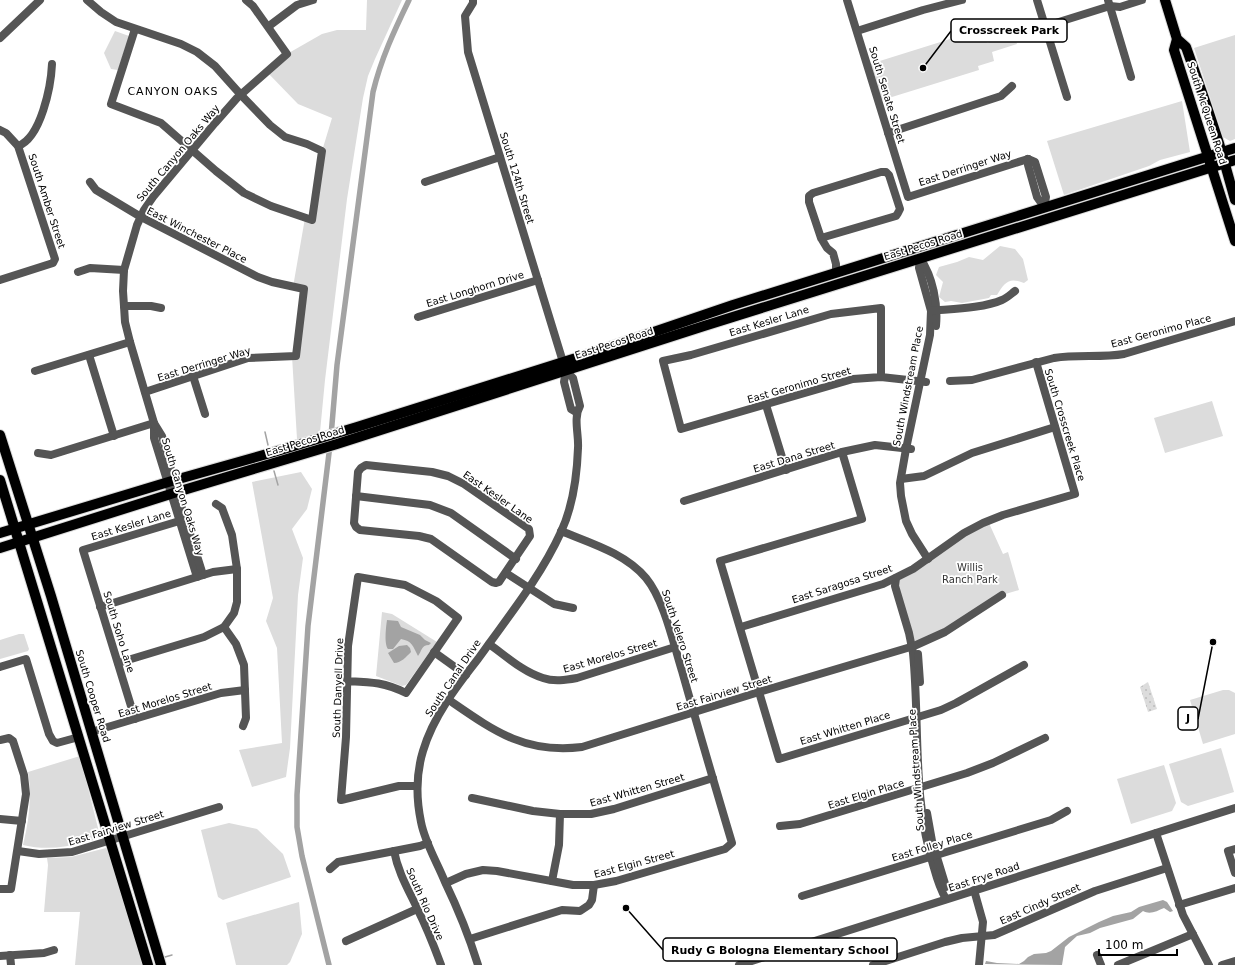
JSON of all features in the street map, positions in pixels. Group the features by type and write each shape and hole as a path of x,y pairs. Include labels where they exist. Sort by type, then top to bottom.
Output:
{"main road":[{"name":"South McQueen Road","path":"1165,0 1177,39 1186,47 1222,152 1224,164 1235,200"},
{"name":"South McQueen Road","path":"1177,39 1174,50 1235,241"},
{"name":"East Pecos Road","path":"0,548 174,493 337,444 564,366 733,305 1235,148"},
{"name":"East Pecos Road","path":"0,533 171,481 736,316 1235,160"},
{"path":"1069,200 1073,211"},
{"path":"917,247 920,258"},
{"path":"836,273 840,284"},
{"path":"733,305 736,316"},
{"name":"South Cooper Road","path":"0,435 33,538 161,965"},
{"path":"0,480 148,965"}],"street":[{"path":"0,38 40,0"},
{"path":"87,0 116,22 181,44 197,52 215,66 270,125 285,137 307,144 322,151 312,220 271,206 244,193 161,123 110,104 135,29"},
{"name":"South Canyon Oaks Way","path":"200,576 174,493 162,436 154,423 125,322 123,291 124,270 132,239 144,210 153,197 215,123 241,95 287,54 269,26 253,6 246,0"},
{"path":"269,26 297,5 313,0"},
{"name":"South 124th Street","path":"473,0 473,3 465,16 468,52 564,366"},
{"name":"South Senate Street","path":"847,0 908,197"},
{"path":"857,31 923,10 962,0"},
{"path":"1037,0 1067,97"},
{"path":"1046,26 1116,0"},
{"path":"1108,3 1120,7 1142,0"},
{"path":"1108,3 1131,77"},
{"path":"18,146 24,144 36,128 45,103 51,77 52,64"},
{"path":"888,133 1001,96 1012,86"},
{"name":"South Amber Street","path":"0,130 6,133 18,146 55,259 53,263 0,280"},
{"path":"425,182 500,157"},
{"name":"East Derringer Way","path":"908,197 1028,159 1028,165 1037,197 1044,207"},
{"path":"821,238 896,216 900,209 889,175 886,172 882,172 813,193 809,196 821,238 833,254 836,264 836,273"},
{"name":"East Winchester Place","path":"90,182 96,190 141,217 258,277 272,282 304,289"},
{"name":"South Windstream Place","path":"920,258 927,269 934,310 923,382 904,479 906,495 916,532 930,558"},
{"path":"78,272 90,268 124,270"},
{"name":"East Longhorn Drive","path":"418,318 538,280"},
{"name":"East Derringer Way","path":"145,392 248,358 296,356 304,289"},
{"path":"934,310 996,302 1006,298 1015,290"},
{"path":"124,306 150,306 161,308"},
{"name":"East Kesler Lane","path":"681,429 663,361 691,355 831,314 881,308 881,377"},
{"name":"East Geronimo Place","path":"950,381 972,380 1036,362 1064,356 1108,356 1124,354 1235,321"},
{"path":"35,371 130,342"},
{"path":"89,355 114,436"},
{"name":"South Crosscreek Place","path":"1036,362 1076,494"},
{"name":"South Canal Drive","path":"478,965 470,939 428,843 421,821 417,786 419,766 426,742 436,719 548,557 570,510 576,475 578,446 576,412 571,409 564,382 564,366"},
{"path":"193,376 205,414"},
{"name":"East Geronimo Street","path":"681,429 853,379 881,377 923,382"},
{"path":"766,405 786,470"},
{"path":"38,453 51,455 154,423"},
{"path":"904,479 924,476 972,453 1055,427"},
{"name":"East Dana Street","path":"684,501 842,452 875,445 909,449"},
{"path":"760,692 720,561 862,519 842,452"},
{"name":"East Kesler Lane","path":"356,496 358,472 366,465 432,472 448,476 529,529 530,536 516,559"},
{"name":"East Saragosa Street","path":"741,626 883,584 913,569 964,532 983,523 1003,515 1076,494"},
{"path":"356,496 430,505 440,508 451,513 516,559 496,584 431,539 419,536 360,530 354,523 356,496"},
{"path":"118,663 204,637 224,627 234,613 237,602 237,568 232,535 222,508 216,504"},
{"name":"East Kesler Lane","path":"83,550 182,520"},
{"name":"South Velero Street","path":"561,531 618,555 630,563 645,577 656,592 675,647 732,843"},
{"name":"South Soho Lane","path":"83,550 135,719"},
{"path":"100,607 213,572 237,568"},
{"path":"506,573 554,604 573,608"},
{"name":"South Danyell Drive","path":"417,786 399,786 341,800 346,737 346,681 348,646 358,577 405,585 436,601 458,618 434,652"},
{"name":"South Windstream Place","path":"896,578 903,592 914,646 920,666 919,716 923,787 923,825 933,856 941,891 946,899"},
{"name":"East Fairview Street","path":"449,700 488,728 507,737 528,744 546,747 564,749 582,746 914,646 945,632 1002,595"},
{"path":"224,627 236,644 244,665 246,718 243,726"},
{"name":"East Morelos Street","path":"489,644 531,673 544,679 562,680 577,678 675,647"},
{"path":"346,681 380,683 392,686 406,693 434,652 466,674"},
{"path":"0,667 26,659 53,740 56,743 79,737"},
{"name":"East Whitten Place","path":"760,692 779,758 919,716 956,703 1024,665"},
{"name":"East Morelos Street","path":"91,732 221,693 245,690"},
{"path":"0,740 9,738 13,741 24,775 26,794 11,889 0,890"},
{"name":"East Elgin Place","path":"780,826 800,824 967,773 993,763 1045,738"},
{"name":"East Whitten Street","path":"472,798 533,811 560,814 591,814 614,809 713,778"},
{"name":"East Fairview Street","path":"18,851 39,854 65,854 219,807"},
{"name":"East Frye Road","path":"739,965 758,962 946,899 1235,808"},
{"name":"East Folley Place","path":"802,896 1051,820 1067,811"},
{"path":"552,882 559,845 560,814"},
{"path":"0,819 22,821"},
{"path":"1156,833 1179,904 1209,965"},
{"path":"330,869 338,862 428,843"},
{"name":"East Elgin Street","path":"446,883 466,874 483,870 516,873 552,882 574,885 594,885 616,881 725,849 732,843"},
{"path":"1232,850 1235,873"},
{"name":"South Rio Drive","path":"394,851 396,862 402,878 418,908 441,965"},
{"name":"East Cindy Street","path":"873,965 945,942 962,938 994,935 1095,891 1167,868"},
{"path":"470,939 562,910 580,911 590,905 594,885"},
{"path":"1179,904 1235,888"},
{"path":"974,890 982,922 980,965"},
{"path":"346,941 418,908"},
{"path":"1118,965 1193,934"},
{"path":"0,956 44,954 54,950"},
{"path":"10,955 11,965"},
{"path":"1097,955 1101,965"},
{"path":"1222,965 1235,961"}],"green space":[{"path":"367,0 402,0 368,76 363,98 347,199 320,432 297,439 292,356 304,289 293,287 305,218 311,220 322,151 332,118 298,104 267,72 287,54 322,34 337,30 366,30"},
{"path":"115,31 129,36 118,70 111,69 104,53"},
{"path":"966,34 967,39 984,34 987,43 1014,34 1017,44 992,52 994,61 978,66 979,70 879,101 867,65"},
{"path":"1235,35 1235,139 1230,141 1223,137 1194,48"},
{"path":"1182,101 1190,152 1160,160 1149,166 1064,195 1047,141"},
{"path":"1000,246 1015,249 1023,259 1028,280 1024,283 1019,281 1008,282 1002,287 997,295 991,295 989,298 962,303 951,301 945,302 939,297 943,282 936,275 939,267 969,257 983,260"},
{"path":"1212,401 1223,436 1165,453 1154,418"},
{"path":"301,472 312,489 307,509 292,529 303,558 298,595 290,748 286,777 252,787 239,750 282,743 277,648 266,621 273,598 252,482"},
{"name":"Willis Ranch Park","path":"988,521 1003,554 1008,552 1019,590 1002,595 914,646 896,578"},
{"path":"382,612 392,614 437,642 406,685 402,686 376,676"},
{"path":"19,634 24,634 29,649 28,651 0,659 0,640"},
{"path":"1148,682 1157,709 1148,712 1140,687"},
{"path":"1223,690 1229,690 1235,693 1235,734 1203,744 1190,700"},
{"path":"1221,748 1234,792 1188,806 1181,802 1169,764"},
{"path":"80,756 100,836 91,841 62,847 46,848 23,845 29,809 30,791 28,772"},
{"path":"1164,765 1176,803 1172,811 1131,824 1117,779"},
{"path":"229,823 257,829 283,854 291,877 223,900 218,897 201,830"},
{"path":"106,848 143,965 75,965 80,912 44,912 48,865 47,858 71,857"},
{"path":"299,902 302,934 290,962 287,965 236,965 226,923"}],"shaded area":[{"path":"387,620 398,621 401,627 420,635 431,643 423,647 418,656 410,643 401,639 393,649 388,649 386,639"},
{"path":"407,645 411,652 401,661 394,663 388,653 399,646"},
{"path":"1163,900 1167,902 1173,911 1170,912 1164,908 1151,913 1143,911 1133,919 1077,936 1065,947 1062,965 985,964 986,961 1019,964 1034,954 1051,951 1069,937 1099,922"}],"waterway":[{"path":"331,436 337,365 373,92 388,45 409,0"},
{"path":"265,432 268,445"},
{"path":"329,965 302,856 297,827 297,795 308,626 330,445"},
{"path":"274,471 278,485"},
{"path":"165,957 172,955"}],"place":[{"name":"Crosscreek Park","path":"923,68"},
{"name":"J","path":"1213,642"},
{"name":"Rudy G Bologna Elementary School","path":"626,908"}],"district":[{"name":"CANYON OAKS","path":"173,91"}]}
